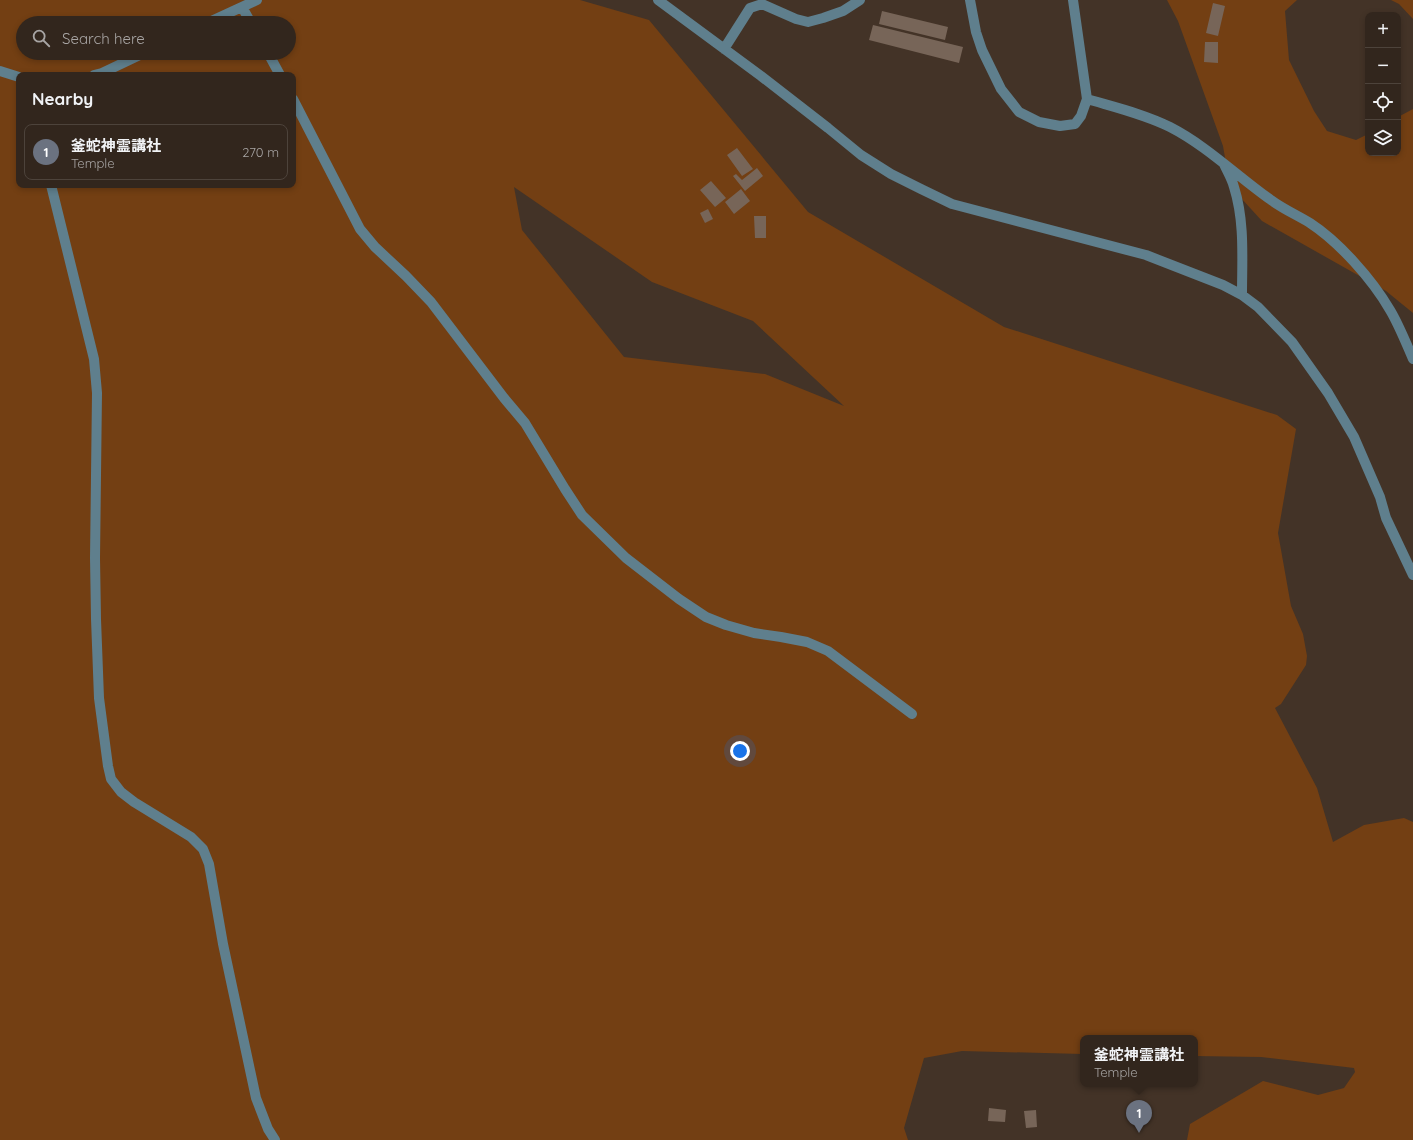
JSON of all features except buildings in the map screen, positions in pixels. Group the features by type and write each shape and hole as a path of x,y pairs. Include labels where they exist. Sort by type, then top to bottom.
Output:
{"street":[{"path":"222,16 257,0"},
{"path":"658,0 828,128 860,155 891,174 952,204 1146,255 1223,284 1242,295 1258,307 1292,342 1328,393 1354,437 1380,497 1386,518 1413,575"},
{"path":"724,49 750,8 755,6 762,4 796,19 808,22 843,11 860,0"},
{"path":"970,0 976,32 982,50 1001,88 1019,112 1039,122 1060,126 1074,124 1081,116 1087,99 1073,0"},
{"path":"242,7 247,16"},
{"path":"104,72 129,60"},
{"path":"272,60 278,72"},
{"path":"0,71 16,76"},
{"path":"1087,99 1149,118 1169,126 1185,135 1223,162 1272,201 1311,224 1340,247 1372,283 1390,310 1413,359"},
{"path":"296,105 360,229 374,247 406,276 431,302 504,398 525,423 564,489 582,515 626,558 679,599 706,617 726,625 754,633 781,636 807,642 828,651 912,714"},
{"path":"1223,162 1234,185 1240,210 1242,234 1242,295"},
{"path":"52,188 94,359 97,393 95,558 99,698 111,779 121,792 134,802 191,836 203,849 209,864 223,944 256,1098 268,1129 275,1140"}],"shaded area":[{"path":"0,0 580,0 649,20 808,212 1004,327 1277,415 1296,429 1278,533 1291,606 1303,634 1307,656 1306,665 1281,704 1275,708 1317,788 1333,842 1364,825 1404,818 1413,822 1413,1140 1187,1140 1190,1124 1263,1081 1318,1095 1344,1088 1355,1072 1354,1068 1261,1057 1198,1056 1198,1035 1080,1035 1080,1054 962,1051 924,1058 904,1128 908,1140 0,1140","holes":["514,187 652,282 753,321 844,406 765,374 624,357 522,230"]},
{"path":"1167,0 1297,0 1285,11 1289,60 1314,111 1327,131 1356,140 1365,136 1365,156 1401,156 1401,115 1413,109 1413,313 1386,291 1262,221 1230,186 1223,146 1178,21"},
{"path":"1391,0 1413,0 1413,19 1399,4"}],"place":[{"name":"釜蛇神霊講社","path":"1139,1133"}]}
